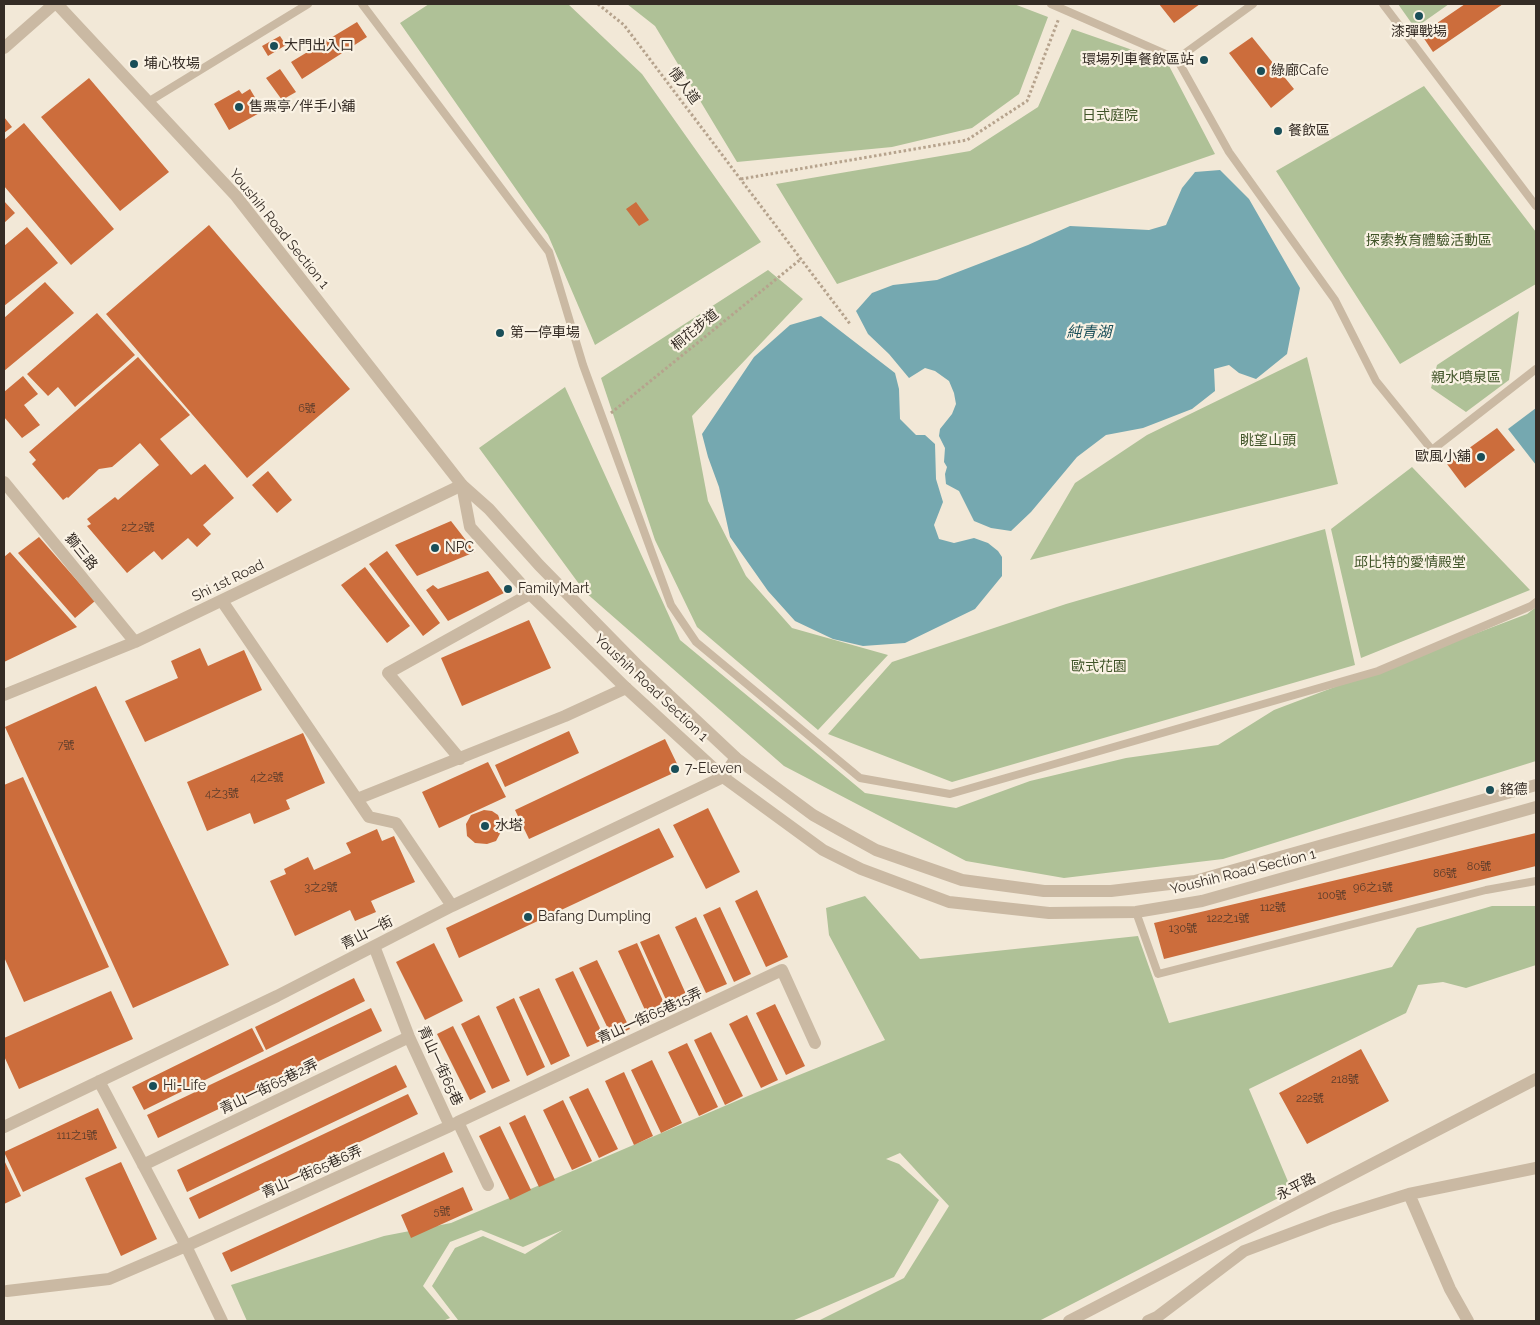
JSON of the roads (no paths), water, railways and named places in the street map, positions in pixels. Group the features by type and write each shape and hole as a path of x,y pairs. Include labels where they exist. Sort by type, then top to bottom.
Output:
{"street":[{"path":"4,48 56,4"},
{"name":"Youshih Road Section 1","path":"56,4 236,196 462,485 489,509 539,565 639,667 736,758 813,815 876,850 962,880 1044,891 1112,892 1195,881 1536,785"},
{"name":"獅三路","path":"4,482 135,642"},
{"name":"Youshih Road Section 1","path":"462,485 470,527 530,594 626,688 723,777 823,850 861,869 949,902 1049,913 1136,912 1202,901 1536,808"},
{"name":"Shi 1st Road","path":"4,695 135,642 462,485"},
{"path":"460,759 388,674 530,594"},
{"path":"222,601 369,817 396,824 452,906"},
{"path":"357,800 565,716 626,688"},
{"path":"723,777 736,758"},
{"name":"青山一街","path":"4,1127 277,996 452,906 723,777"},
{"name":"青山一街65巷","path":"374,946 409,1037 488,1185"},
{"name":"青山一街65巷15弄","path":"454,1124 782,970 815,1043"},
{"name":"青山一街65巷2弄","path":"143,1164 409,1037"},
{"name":"永平路","path":"1069,1321 1536,1079"},
{"path":"99,1081 186,1246 222,1321"},
{"name":"青山一街65巷6弄","path":"7,1291 109,1279 454,1124"},
{"path":"1148,1321 1157,1317 1244,1251 1332,1218 1409,1194 1536,1168"},
{"path":"1409,1194 1450,1289 1468,1321"},
{"path":"1236,1235 1244,1251"}],"lane":[{"path":"148,102 308,4"},
{"path":"362,4 549,252 583,364 671,605 696,642 860,778 950,794 1378,670 1531,606 1536,602"},
{"path":"1051,4 1177,59 1229,152 1335,300 1376,382 1432,450 1536,369"},
{"path":"1177,59 1252,4"},
{"path":"1383,4 1536,206"},
{"path":"1136,912 1158,974 1486,890 1536,881"}],"water":[{"name":"純青湖","path":"1220,170 1249,199 1300,288 1287,354 1256,379 1239,373 1229,365 1214,369 1215,391 1192,409 1143,428 1106,435 1077,457 1031,512 1011,531 991,528 974,521 959,491 946,484 945,448 939,436 940,429 952,414 956,404 949,381 935,371 925,368 909,378 889,354 868,334 856,311 872,293 893,285 937,280 1028,245 1070,226 1149,230 1166,225 1182,188 1195,172"},
{"path":"821,316 895,373 899,389 900,419 916,435 925,435 935,444 936,479 943,502 934,525 939,539 954,543 974,538 988,543 1002,557 1002,576 975,609 905,643 863,646 833,639 795,621 768,591 730,537 719,487 702,434 754,357 790,325"},
{"path":"1536,408 1536,465 1508,429"}],"place":[{"name":"漆彈戰場","path":"1419,16"},
{"name":"大門出入口","path":"274,46"},
{"name":"環場列車餐飲區站","path":"1204,60"},
{"name":"埔心牧場","path":"134,64"},
{"name":"綠廊Cafe","path":"1261,71"},
{"name":"售票亭/伴手小舖","path":"239,107"},
{"name":"餐飲區","path":"1278,131"},
{"name":"第一停車場","path":"500,333"},
{"name":"歐風小舖","path":"1481,457"},
{"name":"NPC","path":"435,548"},
{"name":"FamilyMart","path":"508,589"},
{"name":"7-Eleven","path":"675,769"},
{"name":"銘德","path":"1490,790"},
{"name":"水塔","path":"485,826"},
{"name":"Bafang Dumpling","path":"528,917"},
{"name":"Hi-Life","path":"153,1086"}],"park label":[{"name":"日式庭院","path":"1110,116"},
{"name":"探索教育體驗活動區","path":"1429,241"},
{"name":"親水噴泉區","path":"1466,378"},
{"name":"眺望山頭","path":"1268,441"},
{"name":"邱比特的愛情殿堂","path":"1410,563"},
{"name":"歐式花園","path":"1099,667"}]}
